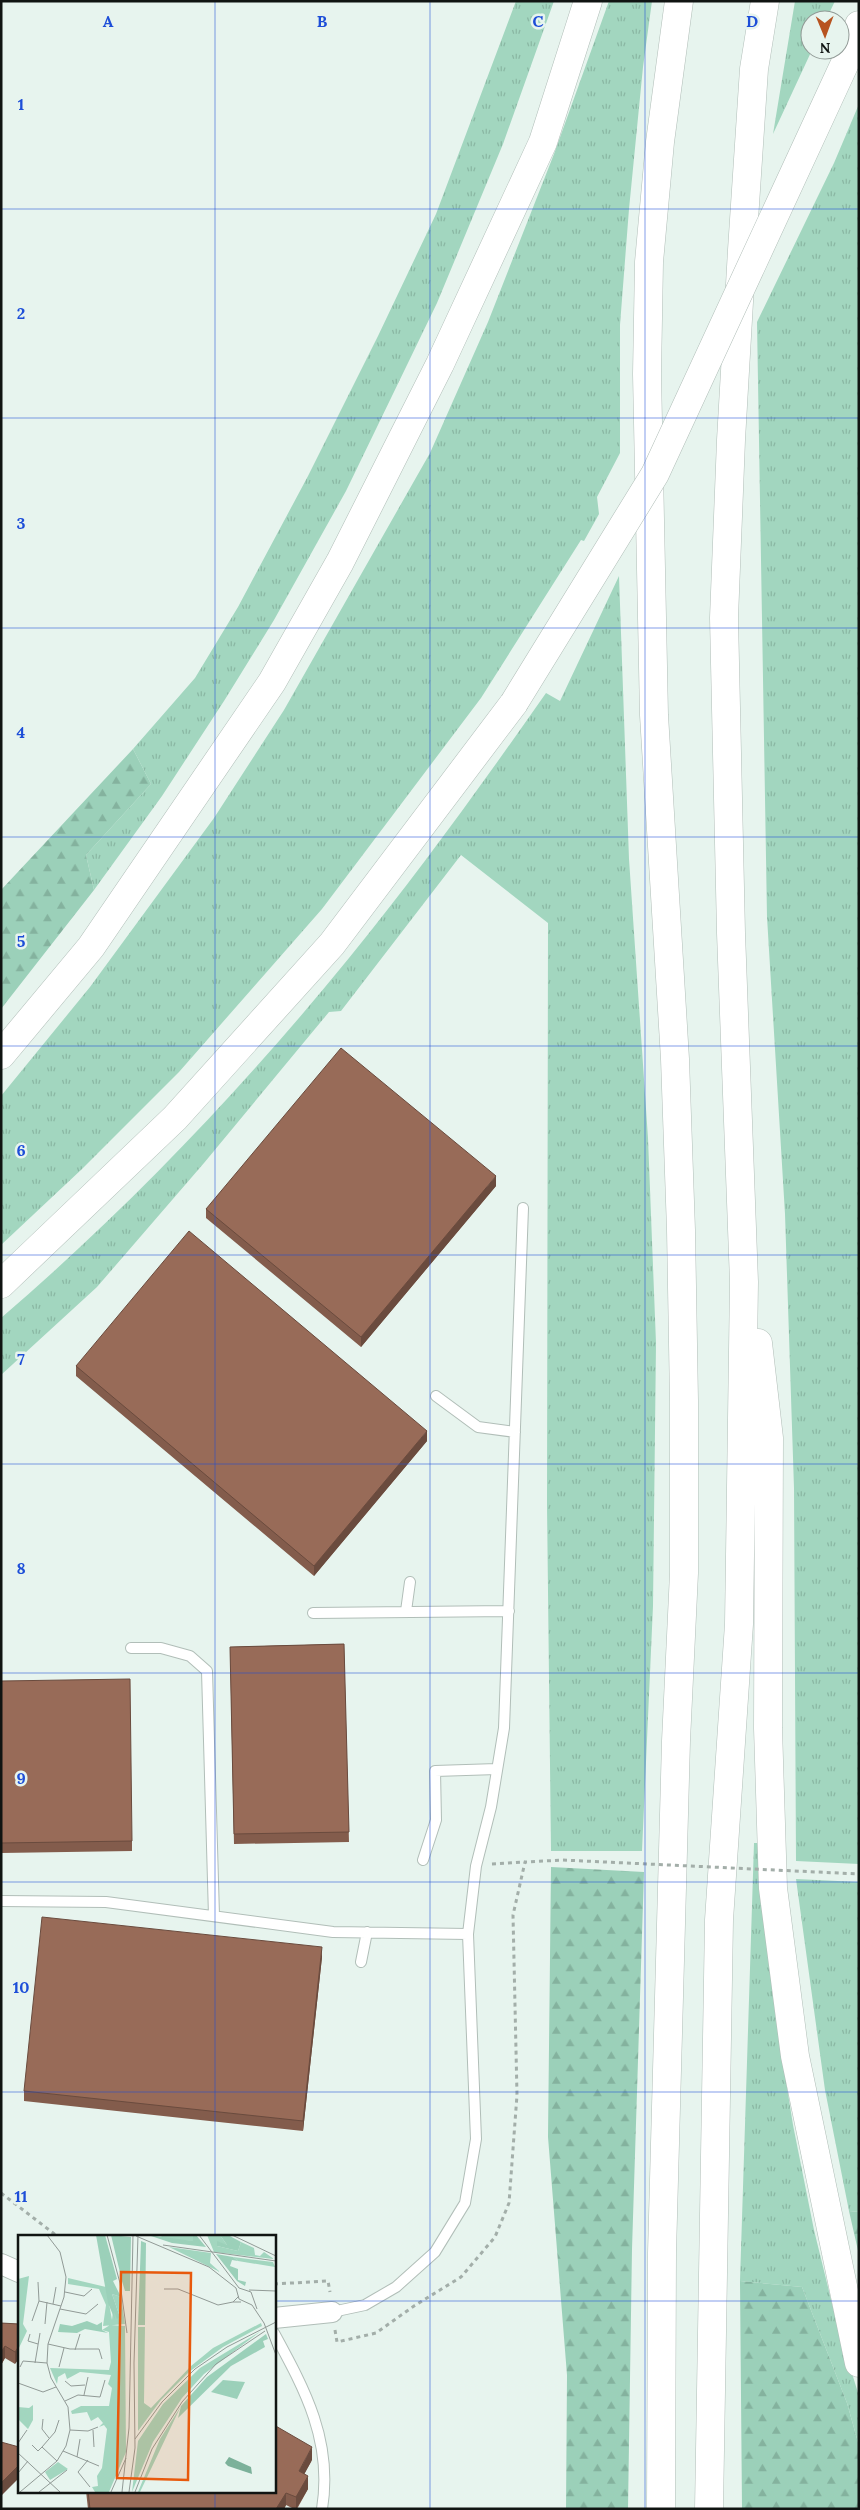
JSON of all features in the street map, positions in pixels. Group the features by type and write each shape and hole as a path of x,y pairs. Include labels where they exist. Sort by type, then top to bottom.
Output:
{"highway":[{"path":"1,1055 91,947 272,682 340,562 440,364 543,142 588,1"},
{"path":"661,2509 662,2233 676,1751 684,1573 684,1401 675,1058 654,714 647,374 649,262 660,142 679,1"},
{"path":"709,2509 720,1920 739,1624 744,1282 731,933 724,618 731,440 754,69 765,1"},
{"path":"1,1284 175,1118 332,944 514,703 654,474 730,315 855,38"},
{"path":"742,1194 768,1438 768,1728 773,1888 795,2056 859,2363"}],"street":[{"path":"1,2264 18,2272"},
{"path":"275,2318 332,2312"}],"lane":[{"path":"332,2312 365,2305 396,2287 435,2252 465,2203 476,2139 468,1934 476,1866 498,1768 504,1728 523,1208"},
{"path":"436,1396 478,1427 515,1432"},
{"path":"406,1611 410,1582"},
{"path":"313,1613 508,1611"},
{"path":"131,1648 161,1648 190,1656 207,1671 214,1916"},
{"path":"423,1860 436,1820 435,1771 498,1768"},
{"path":"1,1901 106,1902 333,1932 468,1934"},
{"path":"361,1962 367,1932"},
{"path":"275,2335 300,2380 316,2418 325,2468 326,2488 322,2509"}],"path":[{"path":"562,1860 859,1874"},
{"path":"476,1866 524,1862"},
{"path":"1,2193 56,2235"},
{"path":"275,2284 328,2281 332,2312"}],"green space":[{"path":"516,1 554,1 503,144 437,303 346,491 274,620 162,796 94,890 86,855 151,784 133,749 195,678 238,607 308,476 436,214"},
{"path":"609,1 652,1 643,67 620,325 620,453 597,497 599,514 584,541 581,540 481,698 322,909 179,1072 82,1169 1,1245 1,1096 90,987 214,818 284,710 430,453 488,322 554,154"},
{"path":"795,1 835,1 831,10 800,10 800,60 807,60 773,134"},
{"path":"859,104 859,1864 796,1861 794,1488 785,1214 767,917 757,322 834,163"},
{"path":"619,576 629,859 648,1138 656,1343 653,1606 642,1851 551,1851 547,1505 548,923 461,855 341,1011 329,1012 204,1163 97,1287 1,1375 1,1318 94,1234 183,1145 268,1053 349,958 425,860 546,693 560,701"},
{"path":"133,749 151,784 86,855 94,890 1,1009 1,890"},
{"path":"754,1843 760,1843 775,2011 793,2125 814,2230 838,2328 859,2396 859,2446 847,2403 802,2287 740,2281"},
{"path":"551,1867 644,1872 632,2249 628,2509 566,2509 567,2375 548,2137"},
{"path":"796,1879 859,1882 859,2212 849,2211 825,2090"},
{"path":"849,2211 859,2212 859,2255"},
{"path":"740,2281 802,2287 847,2403 859,2446 859,2509 742,2509"}],"building":[{"path":"341,1048 496,1176 361,1337 206,1209"},
{"path":"189,1231 427,1431 314,1566 76,1366"},
{"path":"344,1644 349,1832 234,1834 230,1647"},
{"path":"130,1679 132,1841 1,1843 1,1681"},
{"path":"42,1917 322,1947 303,2121 24,2091"},
{"path":"1,2323 18,2324 18,2348 15,2352 5,2346 1,2352"},
{"path":"275,2426 312,2447 299,2471 308,2476 296,2497 286,2493 276,2509 90,2509 88,2492 275,2492"},
{"path":"1,2442 18,2447 18,2466 1,2483"}]}
